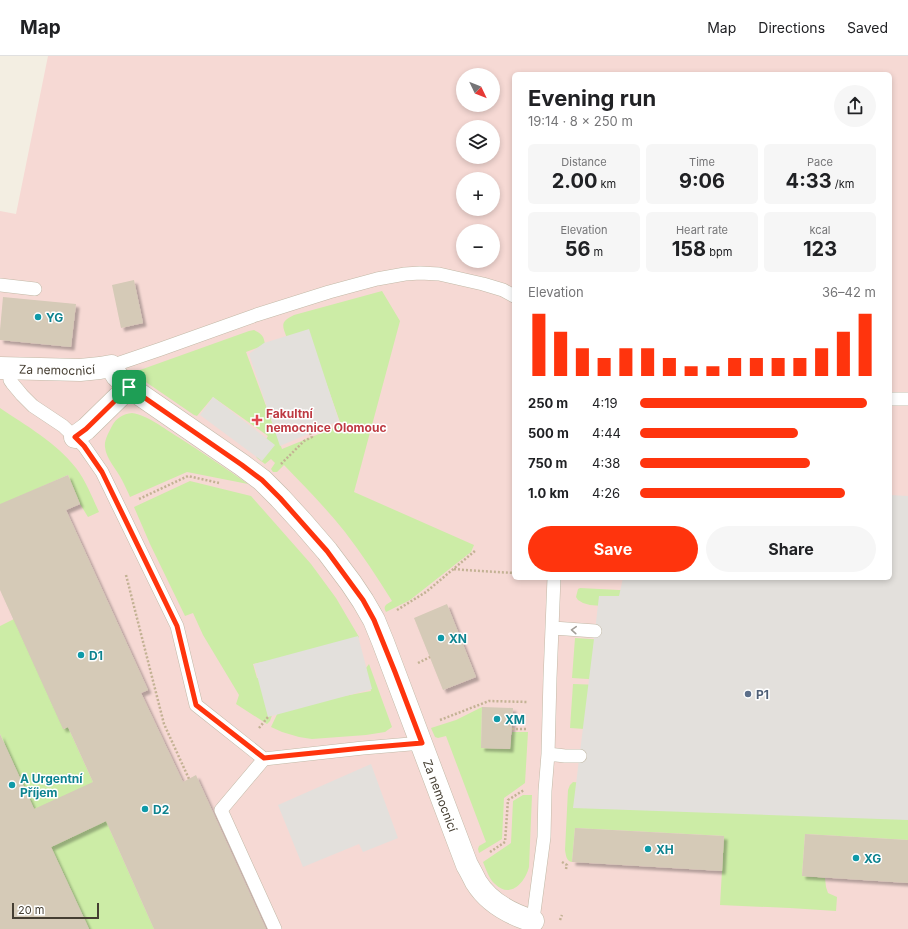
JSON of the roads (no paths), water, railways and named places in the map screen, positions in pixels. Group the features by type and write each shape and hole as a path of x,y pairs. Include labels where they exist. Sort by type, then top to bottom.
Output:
{"street":[{"name":"Za nemocnicí","path":"5,368 80,370 111,366 117,376 129,387 262,480 289,508 322,545 351,583 363,600 374,620 468,865 476,882 494,902 533,925"},
{"path":"75,437 86,429 129,387"}],"lane":[{"path":"111,366 256,315 329,292 377,279 404,274 439,274 483,284 503,290 512,295"},
{"path":"0,285 35,289"},
{"path":"5,368 10,380 27,401 63,426 75,437 84,446 102,472 177,626 196,705 264,758 422,743"},
{"path":"892,399 908,399"},
{"path":"533,925 544,837 554,580"},
{"path":"553,628 595,631"},
{"path":"548,754 580,756"},
{"path":"264,758 221,810 275,929"}],"place":[{"name":"YG","path":"38,317"},
{"name":"Fakultní nemocnice Olomouc","path":"257,420"},
{"name":"XN","path":"441,638"},
{"name":"D1","path":"81,655"},
{"name":"P1","path":"748,694"},
{"name":"XM","path":"497,719"},
{"name":"A Urgentní Příjem","path":"12,785"},
{"name":"D2","path":"145,809"},
{"name":"XH","path":"648,849"},
{"name":"XG","path":"856,858"}]}
